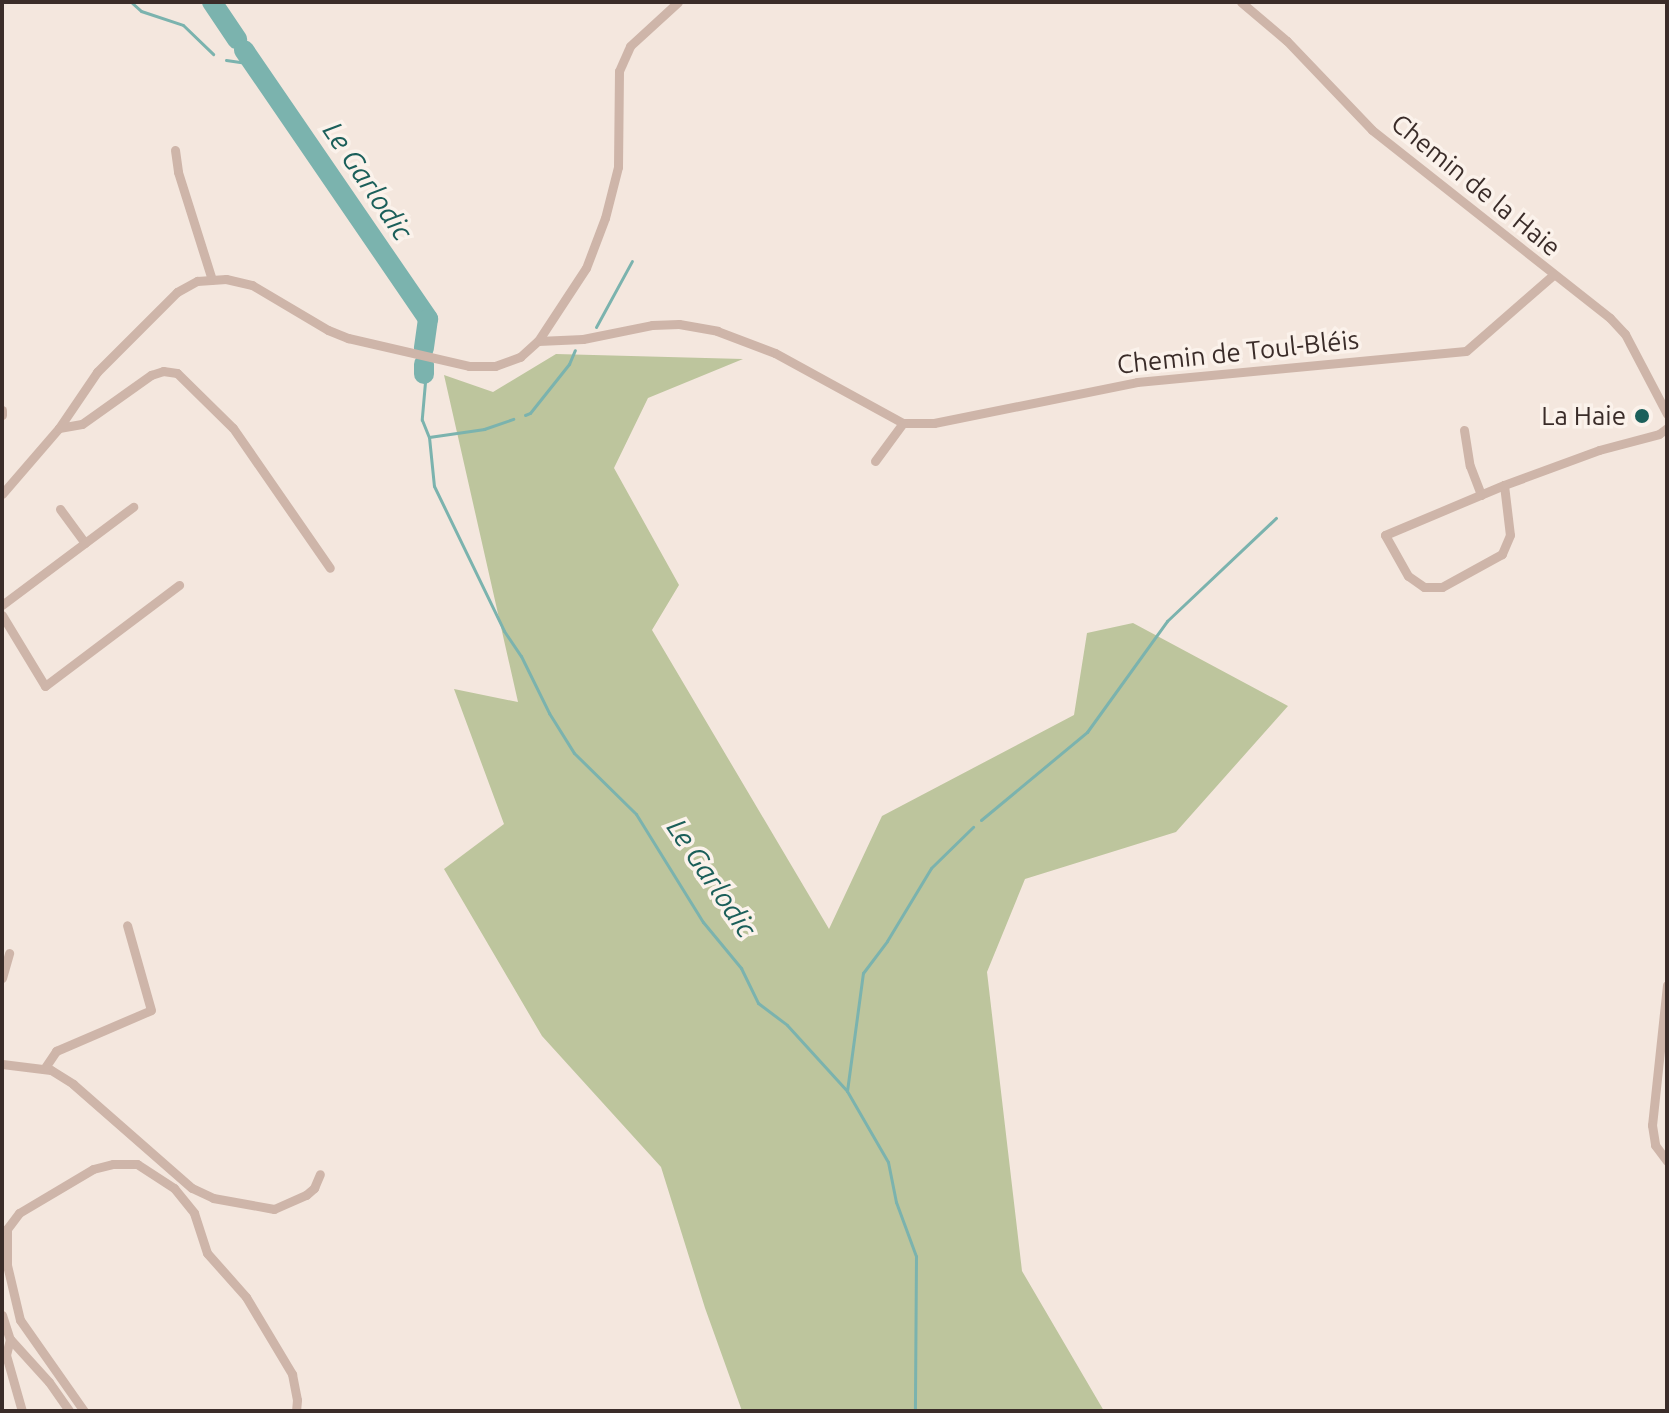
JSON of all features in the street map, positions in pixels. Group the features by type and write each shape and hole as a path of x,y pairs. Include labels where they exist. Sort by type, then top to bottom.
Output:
{"street":[{"path":"2,494 59,428 97,372 166,302 197,281 252,285 328,330 348,338 469,366 495,366 520,357 538,341 586,268 605,218 618,167 619,71 630,46 678,2"},
{"name":"Chemin de la Haie","path":"1241,2 1287,41 1372,130 1610,318 1625,334 1667,414"},
{"path":"175,150 178,172 212,280"},
{"name":"Chemin de Toul-Bléis","path":"903,423 934,423 1137,382 1466,351 1553,275"},
{"path":"538,341 583,339 652,325 679,324 717,331 775,353 903,423 875,461"},
{"path":"59,428 82,424 151,375 163,371 177,373 233,428 330,568"},
{"path":"1504,485 1510,535 1502,554 1442,587 1424,587 1408,576 1385,535 1504,485 1599,450 1659,434 1667,428"},
{"path":"1464,430 1470,466 1481,495"},
{"path":"2,605 133,507"},
{"path":"60,509 85,543"},
{"path":"2,615 45,686 179,585"},
{"path":"44,1069 56,1051 151,1010 127,925"},
{"path":"2,978 9,953"},
{"path":"1667,985 1652,1125 1655,1145 1667,1161"},
{"path":"2,1064 44,1069 73,1084 192,1188 245,1206 274,1209 291,1204 314,1188 320,1174"},
{"path":"137,1164 141,1145"},
{"path":"84,1411 20,1320 7,1265 7,1229 19,1213 93,1169 137,1164 174,1188 194,1213 207,1253 246,1297 292,1374 296,1411"},
{"path":"2,1315 10,1339 49,1382 69,1411"},
{"path":"10,1339 6,1355 22,1411"}],"green space":[{"path":"556,354 743,359 648,398 614,468 679,585 652,630 829,929 882,816 1074,715 1087,633 1133,623 1288,706 1176,832 1025,879 987,972 1022,1271 1104,1411 742,1411 705,1308 661,1167 542,1036 444,869 504,824 454,689 518,702 444,375 493,392"}],"waterway":[{"path":"131,2 141,11 183,25 213,54"},
{"name":"Le Garlodic","path":"212,2 237,39"},
{"name":"Le Garlodic","path":"244,50 428,319 424,349"},
{"path":"226,60 254,64"},
{"path":"596,327 632,261"},
{"path":"525,415 530,413 569,364 575,350"},
{"name":"Le Garlodic","path":"424,364 424,374"},
{"name":"Le Garlodic","path":"425,382 422,420 429,437 434,486 504,631 521,656 549,713 574,753 636,814 703,922 741,968 758,1003 787,1025 847,1091 888,1162 896,1202 916,1256 915,1411"},
{"path":"429,437 484,429 513,419"},
{"path":"981,820 1087,732 1167,621 1276,518"},
{"path":"847,1091 863,973 887,941 931,868 973,827"}],"place":[{"name":"La Haie","path":"1642,416"}]}
